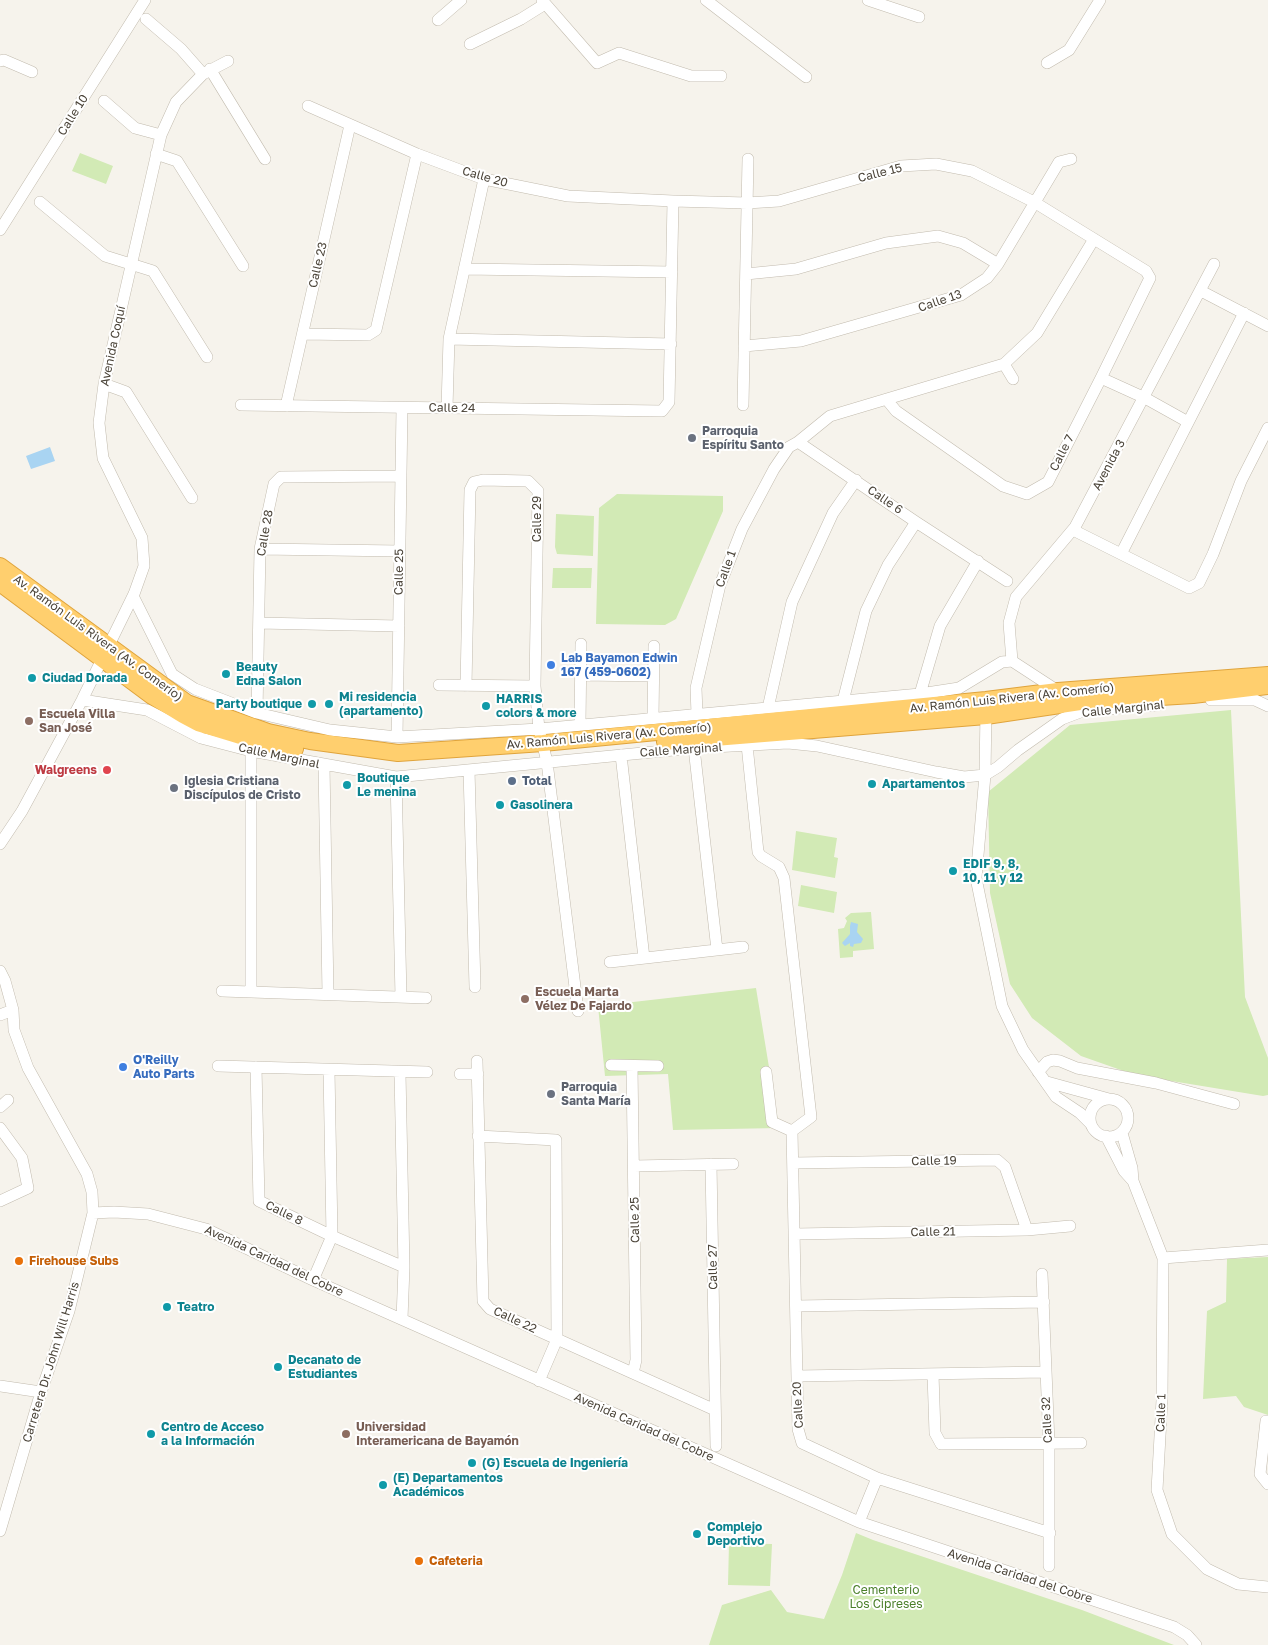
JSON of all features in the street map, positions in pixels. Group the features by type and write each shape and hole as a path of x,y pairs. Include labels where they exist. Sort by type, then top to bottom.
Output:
{"highway":[{"name":"Av. Ramón Luis Rivera (Av. Comerío)","path":"0,566 105,653 152,696 198,723 267,744 399,762 544,747 986,708 1193,695 1268,686"},
{"name":"Av. Ramón Luis Rivera (Av. Comerío)","path":"0,583 105,653"},
{"name":"Av. Ramón Luis Rivera (Av. Comerío)","path":"986,708 1058,691 1268,675"}],"street":[{"name":"Calle 10","path":"0,230 145,0"},
{"path":"438,20 461,0"},
{"path":"706,0 806,77"},
{"path":"868,0 918,17"},
{"path":"1047,63 1069,50 1100,0"},
{"path":"470,44 522,19 544,2 597,63 619,54 691,76 721,76"},
{"path":"146,19 206,72 265,158"},
{"path":"0,61 4,60 32,72"},
{"name":"Avenida Coquí","path":"105,653 133,596 144,566 142,538 103,458 98,423 104,384 160,135 176,102 206,72 228,61"},
{"path":"104,101 136,128 160,135"},
{"name":"Calle 20","path":"308,106 417,154 484,179 568,196 673,202"},
{"name":"Calle 23","path":"286,406 350,124"},
{"path":"156,154 177,161 244,266"},
{"path":"303,334 368,335 376,330 417,154"},
{"path":"744,405 748,159"},
{"name":"Calle 13","path":"744,346 802,341 961,296 987,278 998,264 1060,162 1071,159"},
{"name":"Calle 15","path":"673,202 747,203 779,201 901,166 936,164 972,171 1034,202 1126,259"},
{"path":"447,408 449,339 484,179"},
{"path":"40,202 105,256 153,271 207,357"},
{"path":"449,339 671,344 673,202"},
{"path":"746,274 796,270 886,243 938,236 963,243 998,264"},
{"path":"798,442 830,416 1004,364 1037,333 1094,239"},
{"name":"Calle 7","path":"887,400 896,411 1003,486 1027,494 1048,482 1150,278 1146,271 1126,259"},
{"name":"Avenida 3","path":"1012,661 1009,623 1016,597 1073,530 1145,398 1214,264"},
{"path":"464,269 672,272"},
{"path":"1201,291 1268,326"},
{"path":"1121,554 1244,313"},
{"name":"Calle 24","path":"241,405 662,412 670,402 671,344"},
{"path":"1004,364 1013,379"},
{"path":"1101,378 1145,398 1188,422"},
{"path":"104,384 126,392 192,498"},
{"name":"Calle 25","path":"397,737 402,408"},
{"path":"1073,530 1189,588 1199,583 1213,554 1241,482 1268,428"},
{"name":"Calle 6","path":"798,442 1007,581"},
{"name":"Calle 1","path":"697,714 696,688 720,585 742,529 774,469 789,447 798,442"},
{"name":"Calle 28","path":"257,713 260,549 274,484 281,476 401,476"},
{"name":"Calle 29","path":"466,686 470,490 474,482 483,480 528,481 538,491 535,686 578,1011"},
{"path":"768,708 792,602 833,514 856,480"},
{"path":"843,701 866,611 888,565 916,522"},
{"path":"260,549 400,551"},
{"path":"920,694 940,626 978,561"},
{"name":"Calle Marginal","path":"133,596 172,674 195,689 257,713 330,730 397,737 621,754 788,743 817,746 964,777 985,775 1062,719 1083,711 1223,699 1254,700 1268,706"},
{"path":"259,623 398,626"},
{"path":"580,724 581,644"},
{"path":"653,718 654,646"},
{"path":"0,844 22,811 105,653"},
{"path":"1012,661 1058,691"},
{"name":"Calle Marginal","path":"82,700 147,710 201,738 251,751 396,777 469,770 544,747 580,724 920,694 959,688 1002,662 1012,661"},
{"path":"581,675 653,676"},
{"path":"439,685 535,686"},
{"path":"986,708 985,775 976,878 1002,1006 1023,1050 1056,1097 1080,1113 1100,1135 1115,1136 1122,1133 1127,1126 1129,1119 1128,1111 1117,1100 1047,1082"},
{"path":"747,745 756,845 761,856 779,867 783,874 789,912 811,1117 792,1131 772,1122 766,1072"},
{"path":"694,748 717,950"},
{"path":"251,751 251,991"},
{"path":"621,754 644,958"},
{"path":"324,765 328,994"},
{"path":"469,770 473,975 475,987"},
{"path":"396,777 400,997"},
{"path":"610,962 743,947"},
{"name":"Carretera Dr. John Will Harris","path":"0,971 6,980 14,1010 14,1030 28,1068 87,1174 92,1192 92,1213 70,1311 41,1392 0,1531"},
{"path":"222,991 426,998"},
{"path":"0,1015 14,1010"},
{"path":"1038,1072 1047,1062 1052,1060 1060,1061 1077,1068 1156,1083 1234,1104"},
{"name":"Calle 22","path":"477,1061 483,1301 490,1309 715,1410"},
{"path":"611,1065 658,1066"},
{"path":"218,1066 427,1072"},
{"name":"Calle 25","path":"632,1066 636,1360 633,1373"},
{"name":"Calle 8","path":"256,1067 259,1201 332,1236 404,1267"},
{"path":"313,1280 332,1236 328,1070"},
{"path":"400,1072 404,1267 402,1319"},
{"path":"460,1074 478,1074"},
{"path":"1091,1124 1092,1110 1095,1105 1102,1100 1110,1099"},
{"path":"0,1128 22,1158 28,1188 0,1201"},
{"name":"Calle 20","path":"792,1131 798,1429 802,1443 878,1478 1050,1533"},
{"name":"Calle 1","path":"1122,1133 1132,1168 1132,1181"},
{"path":"478,1136 556,1140 557,1339 540,1381"},
{"name":"Calle 1","path":"1106,1136 1124,1171 1132,1181 1163,1258 1162,1400 1157,1490 1172,1534 1207,1569 1238,1584 1268,1587"},
{"name":"Calle 19","path":"793,1163 997,1160 1005,1167 1027,1230"},
{"name":"Calle 27","path":"711,1164 716,1446"},
{"path":"634,1166 733,1164"},
{"name":"Avenida Caridad del Cobre","path":"92,1213 148,1214 200,1227 313,1280 859,1522 1174,1627 1187,1635 1196,1645"},
{"name":"Calle 21","path":"795,1234 1027,1230 1070,1226"},
{"path":"1163,1258 1268,1250"},
{"name":"Calle 32","path":"1042,1274 1049,1443 1050,1566"},
{"path":"796,1306 1044,1302"},
{"path":"797,1376 1045,1372"},
{"path":"933,1374 936,1433 941,1444 1081,1443"},
{"path":"0,1386 41,1392"},
{"path":"1267,1421 1260,1474 1268,1484"},
{"path":"859,1522 878,1478"}],"green space":[{"path":"80,153 113,166 106,184 72,171"},
{"path":"617,494 723,496 723,511 676,619 665,625 596,624 599,508"},
{"path":"556,514 594,516 593,556 557,554 555,547"},
{"path":"553,568 592,568 591,588 552,588"},
{"path":"1231,710 1245,997 1268,1058 1268,1095 1263,1096 1135,1075 1081,1056 1032,1018 1010,984 990,893 988,792 1070,725"},
{"path":"796,831 837,838 834,857 838,858 835,878 792,870"},
{"path":"801,885 837,892 834,913 798,906"},
{"path":"871,912 874,949 853,951 853,957 840,958 838,929 844,928 847,921 845,918 851,913"},
{"path":"756,988 779,1128 673,1130 668,1074 605,1076 598,1006"},
{"path":"1268,1257 1268,1415 1244,1407 1236,1396 1203,1399 1207,1311 1226,1302 1227,1259"},
{"name":"Cementerio Los Cipreses","path":"856,1533 1082,1610 1174,1645 709,1645 722,1605 771,1590 787,1612 824,1619 842,1575"},
{"path":"729,1543 772,1544 770,1586 728,1585"}],"water":[{"path":"50,447 55,461 31,469 26,456"},
{"path":"851,922 858,924 857,932 863,939 861,943 854,944 853,947 850,946 850,943 845,946 842,943 850,934"}],"place":[{"name":"Parroquia Espíritu Santo","path":"692,438"},
{"name":"Lab Bayamon Edwin 167 (459-0602)","path":"551,665"},
{"name":"Beauty Edna Salon","path":"226,674"},
{"name":"Ciudad Dorada","path":"32,678"},
{"name":"Party boutique","path":"312,704"},
{"name":"Mi residencia (apartamento)","path":"329,704"},
{"name":"HARRIS colors & more","path":"486,706"},
{"name":"Escuela Villa San José","path":"29,721"},
{"name":"Walgreens","path":"107,770"},
{"name":"Total","path":"512,781"},
{"name":"Apartamentos","path":"872,784"},
{"name":"Boutique Le menina","path":"347,785"},
{"name":"Iglesia Cristiana Discípulos de Cristo","path":"174,788"},
{"name":"Gasolinera","path":"500,805"},
{"name":"EDIF 9, 8, 10, 11 y 12","path":"953,871"},
{"name":"Escuela Marta Vélez De Fajardo","path":"525,999"},
{"name":"O'Reilly Auto Parts","path":"123,1067"},
{"name":"Parroquia Santa María","path":"551,1094"},
{"name":"Firehouse Subs","path":"19,1261"},
{"name":"Teatro","path":"167,1307"},
{"name":"Decanato de Estudiantes","path":"278,1367"},
{"name":"Centro de Acceso a la Información","path":"151,1434"},
{"name":"Universidad Interamericana de Bayamón","path":"346,1434"},
{"name":"(G) Escuela de Ingeniería","path":"472,1463"},
{"name":"(E) Departamentos Académicos","path":"383,1485"},
{"name":"Complejo Deportivo","path":"697,1534"},
{"name":"Cafeteria","path":"419,1561"}]}
